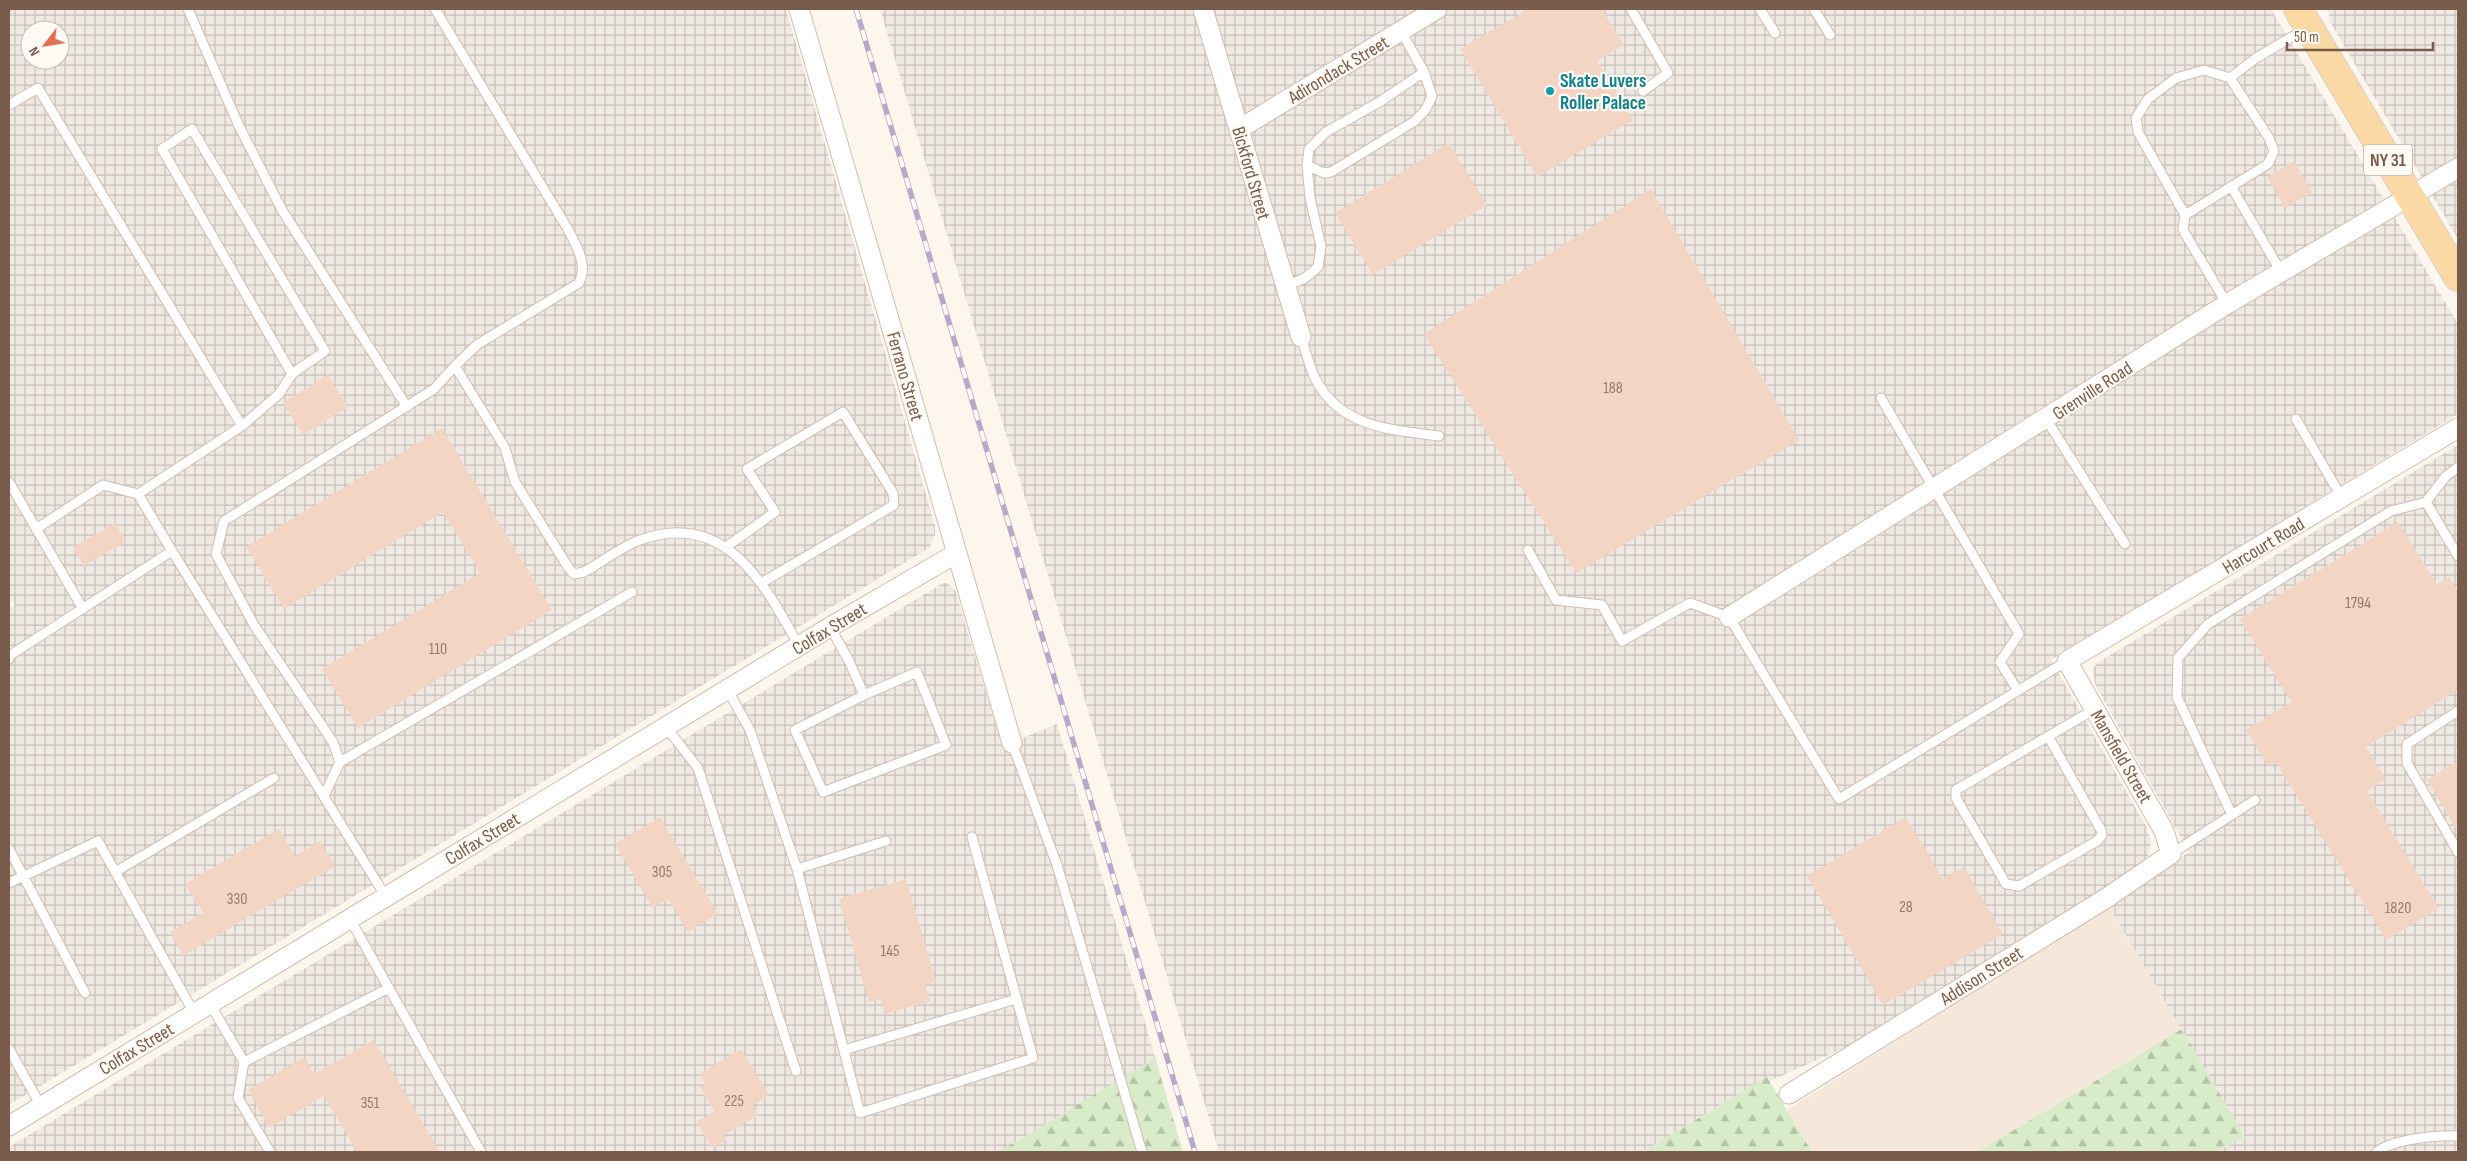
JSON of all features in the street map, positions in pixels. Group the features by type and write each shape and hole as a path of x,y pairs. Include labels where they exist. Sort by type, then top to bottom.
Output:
{"main road":[{"name":"NY 31","path":"2304,18 2458,277"}],"street":[{"name":"Ferrano Street","path":"800,9 1012,743"},
{"name":"Bickford Street","path":"1203,9 1300,337"},
{"name":"Adirondack Street","path":"1239,129 1437,9"},
{"name":"Grenville Road","path":"1729,617 2227,304 2458,168"},
{"name":"Harcourt Road","path":"2067,661 2458,428"},
{"name":"Colfax Street","path":"9,1126 830,627 957,553"},
{"name":"Mansfield Street","path":"2067,661 2164,830 2171,854"},
{"name":"Addison Street","path":"1789,1094 2105,898 2171,854"}],"lane":[{"path":"188,9 239,126 282,210 407,406"},
{"path":"340,762 333,742 254,625 216,554 224,521 434,389 478,344 579,283 584,273 580,252 566,226 435,9"},
{"path":"1631,9 1668,73 1643,91"},
{"path":"1760,9 1775,33"},
{"path":"1814,9 1830,36"},
{"path":"2230,78 2304,18"},
{"path":"1307,165 1324,173 1331,172 1414,121 1426,109 1432,96 1424,72 1401,31"},
{"path":"2185,215 2268,164 2274,151 2269,138 2230,78 2204,70 2176,78 2148,99 2136,118 2138,132 2185,215 2183,230 2227,304"},
{"path":"1286,286 1305,278 1318,267 1320,246 1310,198 1307,165 1309,149 1326,132 1381,101 1424,72"},
{"path":"9,105 38,88 242,426"},
{"path":"36,529 103,486 138,494 242,426 279,394 292,374 325,351 192,129 162,149 292,374"},
{"path":"2231,186 2282,272"},
{"path":"1300,337 1316,381 1339,409 1375,428 1439,436"},
{"path":"455,366 505,448 515,482 574,574 584,572 640,540 681,532 708,537 726,547 772,596 799,646"},
{"path":"1881,398 1933,490 2019,634 2000,662 2018,691"},
{"path":"726,547 775,512 747,469 843,412 893,493 894,505 761,583"},
{"path":"2046,419 2125,544"},
{"path":"2296,420 2342,498"},
{"path":"2232,815 2177,697 2178,658 2208,624 2391,512 2426,502 2446,476 2458,467"},
{"path":"9,482 83,609"},
{"path":"138,494 386,897"},
{"path":"2426,502 2458,556"},
{"path":"1528,550 1556,600 1602,605 1622,641 1690,603 1729,617 1839,799 2067,661"},
{"path":"9,659 9,656 172,551"},
{"path":"324,796 340,762 632,592"},
{"path":"830,627 849,661 864,695"},
{"path":"917,672 946,745 823,792 796,730 864,695 917,672"},
{"path":"727,690 750,730 797,869 860,1113 1033,1058 972,837"},
{"path":"2048,736 2101,830 2102,835 2097,841 2019,886 2011,886 2006,884 1956,798 1956,790 2048,736 2095,709"},
{"path":"2458,711 2407,744 2407,763 2458,852"},
{"path":"666,727 698,768 796,1071"},
{"path":"1012,743 1057,865 1142,1152"},
{"path":"115,872 274,778"},
{"path":"2171,854 2255,800"},
{"path":"9,883 98,841 115,872 202,1008 244,1062 238,1098 270,1152"},
{"path":"797,869 886,842"},
{"path":"9,849 85,993"},
{"path":"350,918 481,1152"},
{"path":"244,1062 389,988"},
{"path":"844,1050 1016,999"},
{"path":"9,1049 41,1106"},
{"path":"2377,1152 2384,1146 2440,1136 2458,1136"}],"shaded area":[{"path":"9,9 786,9 935,526 935,535 929,548 9,1105 9,609 15,605 9,595"},
{"path":"880,9 2271,9 2458,324 2458,414 2051,660 2146,826 2151,842 2148,856 2136,869 1855,1043 1770,1081 1767,1077 1642,1152 1219,1152"},
{"path":"2328,9 2458,9 2458,239 2330,22"},
{"path":"2458,445 2458,1152 2215,1152 2245,1137 2109,906 2189,852 2095,684 2093,669 2097,663"},
{"path":"943,583 947,583 955,590 1002,746 1057,724 1183,1152 9,1152 9,1147"},
{"path":"2109,906 2182,1029 1977,1152 1812,1152 1787,1110"}],"green space":[{"path":"2182,1029 2245,1137 2215,1152 1977,1152"},
{"path":"1155,1058 1183,1152 999,1152"},
{"path":"1767,1077 1812,1152 1642,1152"}],"building":[{"name":"Skate Luvers Roller Palace","path":"1528,9 1602,9 1624,45 1597,61 1633,120 1537,177 1460,49"},
{"path":"1449,143 1487,205 1373,275 1335,213"},
{"path":"2294,161 2312,192 2285,208 2267,177"},
{"path":"1651,189 1799,440 1576,573 1424,334"},
{"path":"328,375 348,407 303,435 283,403"},
{"path":"442,428 552,610 358,728 322,669 480,573 443,512 284,609 246,547"},
{"path":"2398,522 2437,584 2449,577 2458,592 2458,690 2366,747 2386,779 2367,791 2439,908 2386,940 2275,761 2268,766 2246,730 2291,702 2240,619"},
{"path":"115,523 126,541 84,566 73,548"},
{"path":"2458,761 2458,832 2427,780"},
{"path":"660,817 718,914 688,932 668,899 653,908 615,844"},
{"path":"1906,817 1943,879 1964,867 2003,934 1883,1005 1807,876"},
{"path":"279,829 295,856 320,841 335,866 183,956 170,932 203,913 185,884"},
{"path":"906,879 936,982 925,985 930,1001 885,1014 881,999 869,1002 839,899"},
{"path":"374,1040 440,1152 357,1152 324,1096 269,1128 248,1090 304,1057 314,1074"},
{"path":"741,1049 769,1095 753,1105 758,1115 724,1135 727,1140 712,1148 697,1122 714,1111 700,1087 705,1084 699,1074"}],"railway":[{"path":"856,9 1195,1152"}],"place":[{"name":"Skate Luvers Roller Palace","path":"1550,91"}]}
